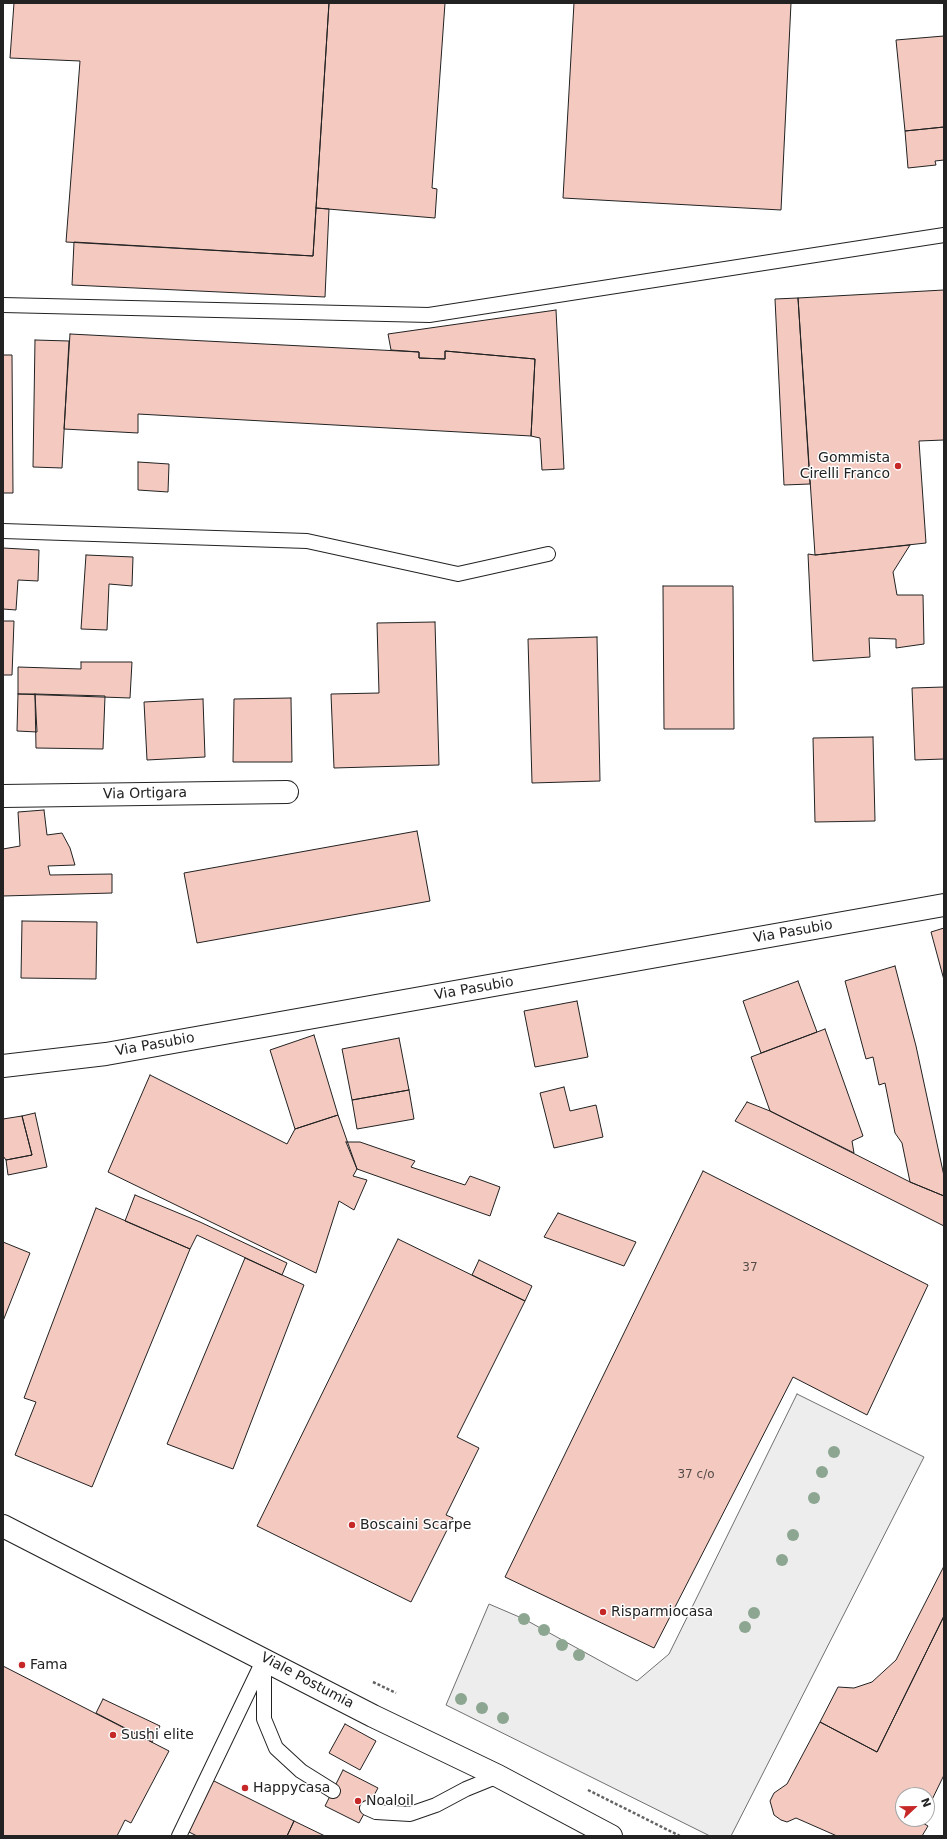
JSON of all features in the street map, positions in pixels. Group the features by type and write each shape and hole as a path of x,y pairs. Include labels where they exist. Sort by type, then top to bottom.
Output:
{"street":[{"name":"Via Ortigara","path":"3,796 287,792"},
{"name":"Via Pasubio","path":"3,1066 106,1054 944,906"},
{"name":"Viale Postumia","path":"3,1526 373,1716 498,1776 611,1836"}],"lane":[{"path":"3,305 429,315 944,235"},
{"path":"3,531 306,541 458,574 548,554"},
{"path":"264,1659 264,1719 276,1748 301,1771 333,1791"},
{"path":"179,1836 264,1659"},
{"path":"367,1808 376,1812 410,1814 436,1805 466,1789 498,1776"}],"shaded area":[{"path":"797,1394 924,1457 731,1836 710,1836 446,1705 489,1604 524,1619 637,1681 669,1654"}],"building":[{"path":"14,3 329,3 313,256 66,242 80,61 10,58"},
{"path":"329,3 445,3 432,188 437,189 435,218 316,208"},
{"path":"574,3 791,3 781,210 563,198"},
{"path":"944,36 944,127 905,131 896,40"},
{"path":"944,127 944,160 935,161 936,165 908,168 905,131"},
{"path":"316,208 329,209 325,297 72,285 74,242 313,256"},
{"path":"944,290 944,440 919,441 926,543 815,555 798,298"},
{"path":"798,298 810,484 784,485 775,299"},
{"path":"556,310 564,469 542,470 540,438 531,436 535,359 445,351 445,359 419,358 419,352 391,350 388,334"},
{"path":"70,334 419,352 419,358 445,359 445,351 535,359 531,436 138,414 138,433 64,429"},
{"path":"35,340 69,341 62,468 33,467"},
{"path":"3,355 12,355 13,493 3,493"},
{"path":"138,462 169,464 168,492 138,490"},
{"path":"910,545 893,572 897,595 923,595 924,644 896,648 896,639 869,638 870,657 813,661 808,554 815,555"},
{"path":"3,548 39,550 38,581 18,580 16,610 3,609"},
{"path":"86,555 133,557 132,586 109,584 107,630 81,629"},
{"path":"663,586 733,586 734,729 664,729"},
{"path":"3,621 14,621 12,675 3,675"},
{"path":"435,622 439,765 334,768 331,694 379,693 377,623"},
{"path":"597,637 600,781 532,783 528,639"},
{"path":"81,662 132,662 130,698 18,694 18,667 81,669"},
{"path":"944,687 944,759 915,760 912,688"},
{"path":"18,694 35,694 37,732 17,731"},
{"path":"35,694 105,696 103,749 36,748"},
{"path":"291,698 292,762 233,762 234,699"},
{"path":"203,699 205,757 147,760 144,702"},
{"path":"873,737 875,821 815,822 813,738"},
{"path":"44,810 47,835 62,833 70,848 75,865 48,866 50,875 112,874 112,893 3,896 3,849 20,846 18,812"},
{"path":"417,831 430,901 197,943 184,873"},
{"path":"22,921 97,922 96,979 21,978"},
{"path":"944,928 944,980 931,932"},
{"path":"895,966 916,1046 944,1176 944,1196 910,1182 902,1143 895,1133 885,1083 879,1085 873,1057 866,1059 845,981"},
{"path":"798,981 817,1032 761,1053 743,1001"},
{"path":"577,1001 588,1057 535,1067 524,1011"},
{"path":"825,1029 863,1136 852,1141 854,1153 770,1111 751,1057"},
{"path":"314,1035 338,1115 295,1129 270,1050"},
{"path":"399,1038 409,1090 352,1100 342,1049"},
{"path":"150,1075 287,1144 295,1129 338,1115 357,1169 353,1176 367,1180 354,1210 339,1201 316,1273 108,1172"},
{"path":"564,1087 570,1111 596,1105 603,1137 554,1148 540,1093"},
{"path":"409,1090 414,1119 357,1129 352,1100"},
{"path":"747,1102 770,1111 910,1182 944,1196 944,1226 735,1121"},
{"path":"35,1113 47,1167 8,1175 6,1160 32,1155 22,1116"},
{"path":"22,1116 32,1155 6,1160 3,1156 3,1119"},
{"path":"346,1142 360,1142 415,1161 411,1167 465,1185 470,1176 500,1187 490,1216 357,1169"},
{"path":"703,1171 928,1285 867,1415 793,1377 654,1648 505,1577"},
{"path":"135,1195 200,1222 287,1263 282,1275 197,1235 190,1249 125,1221"},
{"path":"96,1208 190,1249 92,1487 15,1455 36,1402 24,1398"},
{"path":"558,1213 636,1242 624,1266 544,1237"},
{"path":"398,1239 525,1301 457,1437 479,1448 446,1515 453,1518 411,1602 257,1526"},
{"path":"3,1242 30,1253 3,1321"},
{"path":"245,1258 304,1285 233,1469 167,1444"},
{"path":"479,1260 532,1286 525,1301 472,1275"},
{"path":"944,1566 944,1616 877,1752 820,1722 838,1687 854,1688 872,1682 896,1660"},
{"path":"944,1616 944,1775 935,1794 935,1787 895,1787 895,1827 927,1827 922,1836 837,1836 796,1818 787,1822 774,1815 770,1801 774,1793 787,1784 820,1722 877,1752"},
{"path":"3,1666 169,1751 131,1823 125,1820 117,1836 3,1836"},
{"path":"103,1699 160,1726 152,1742 96,1713"},
{"path":"345,1724 376,1741 360,1770 329,1753"},
{"path":"343,1770 378,1788 359,1823 325,1806"},
{"path":"212,1780 294,1821 287,1836 197,1836 187,1831"},
{"path":"294,1821 325,1836 287,1836"}],"place":[{"name":"Gommista Cirelli Franco","path":"898,466"},
{"name":"Boscaini Scarpe","path":"352,1525"},
{"name":"Risparmiocasa","path":"603,1612"},
{"name":"Fama","path":"22,1665"},
{"name":"Sushi elite","path":"113,1735"},
{"name":"Happycasa","path":"245,1788"},
{"name":"Noaloil","path":"358,1801"}]}
